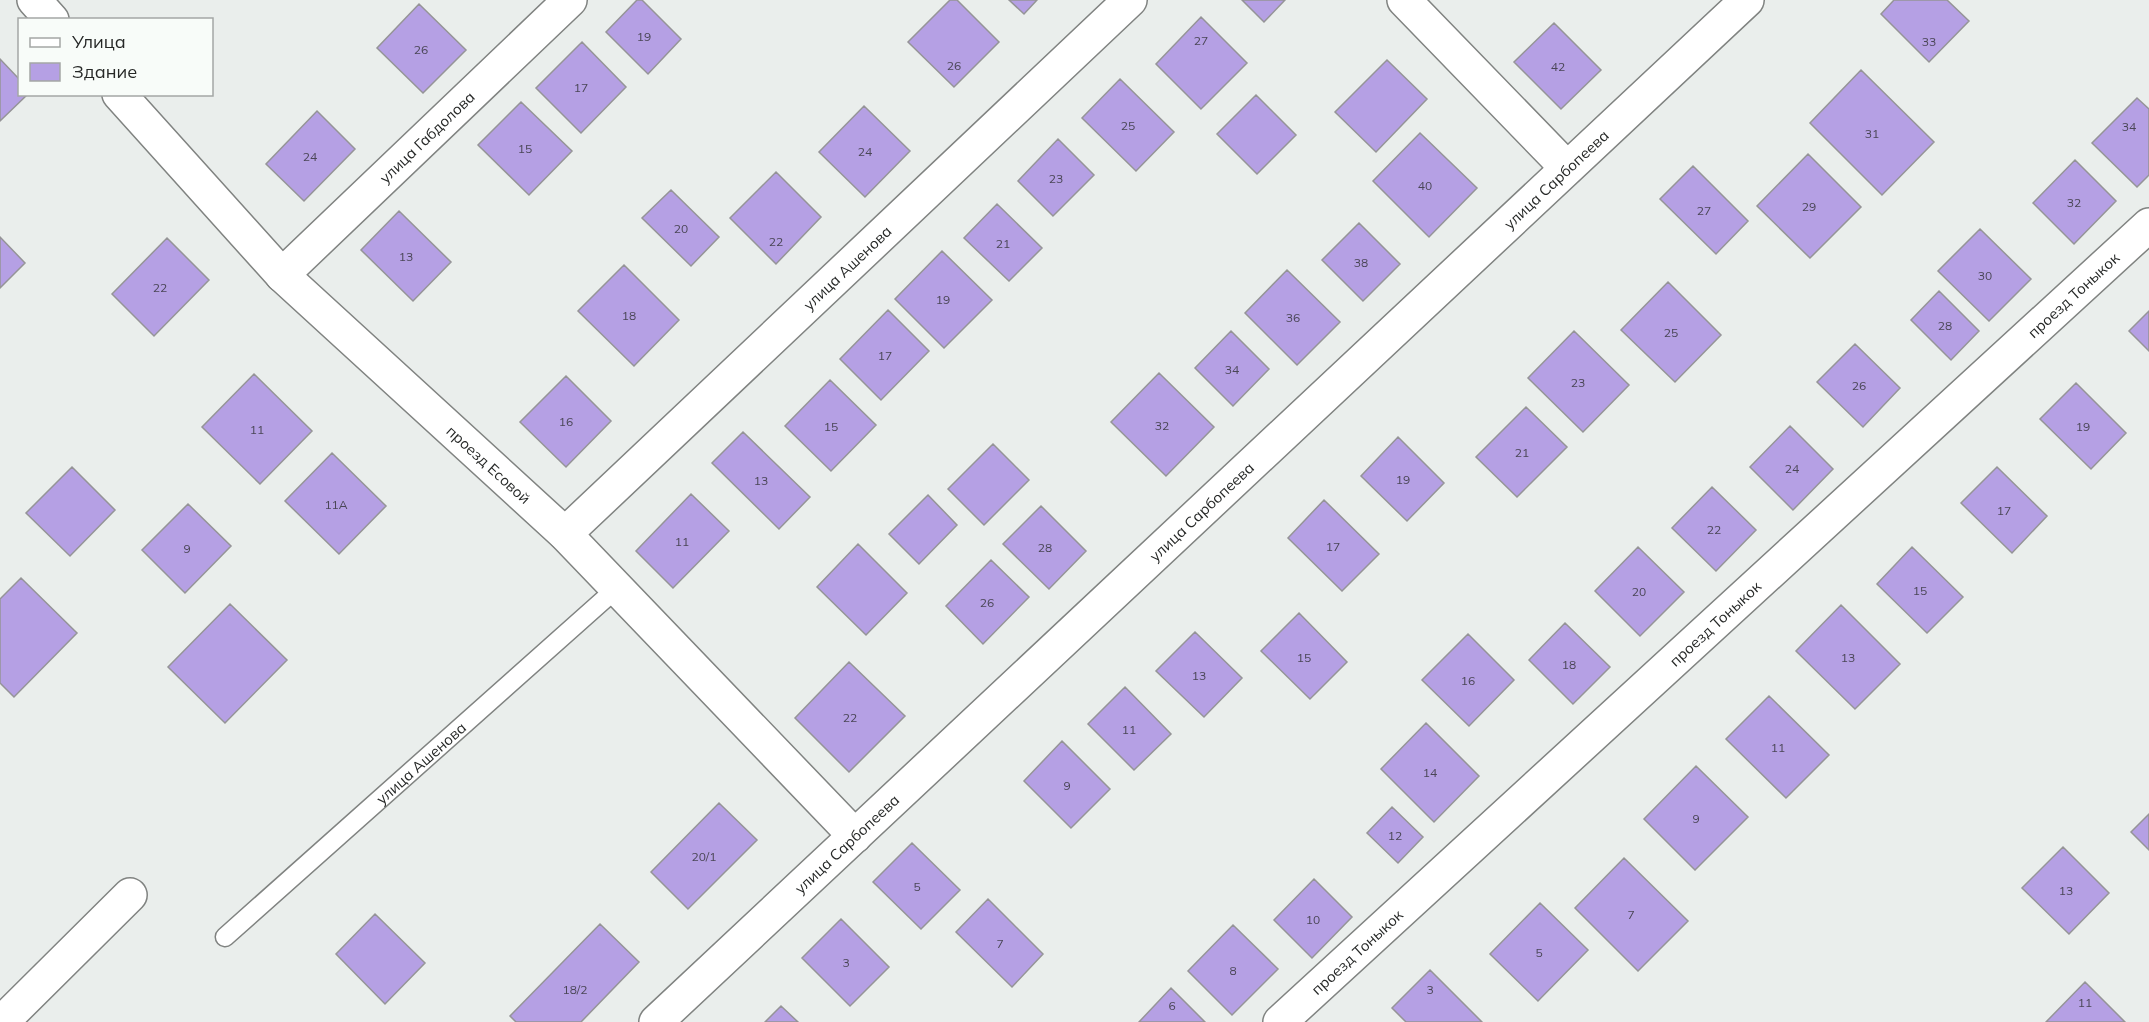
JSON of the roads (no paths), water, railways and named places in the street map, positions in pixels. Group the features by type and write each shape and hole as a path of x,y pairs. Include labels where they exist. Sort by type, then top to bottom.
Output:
{"street":[{"path":"34,0 50,18"},
{"name":"улица Габдолова","path":"282,275 570,0"},
{"name":"улица Ашенова","path":"565,534 1130,0"},
{"path":"1404,0 1567,168"},
{"name":"улица Сарбопеева","path":"656,1022 1747,0"},
{"name":"проезд Есовой","path":"122,96 282,275 565,534 855,836"},
{"name":"проезд Тоныкок","path":"1280,1022 2149,225"},
{"path":"3,1022 130,895"}],"lane":[{"name":"улица Ашенова","path":"225,937 617,588"}]}
